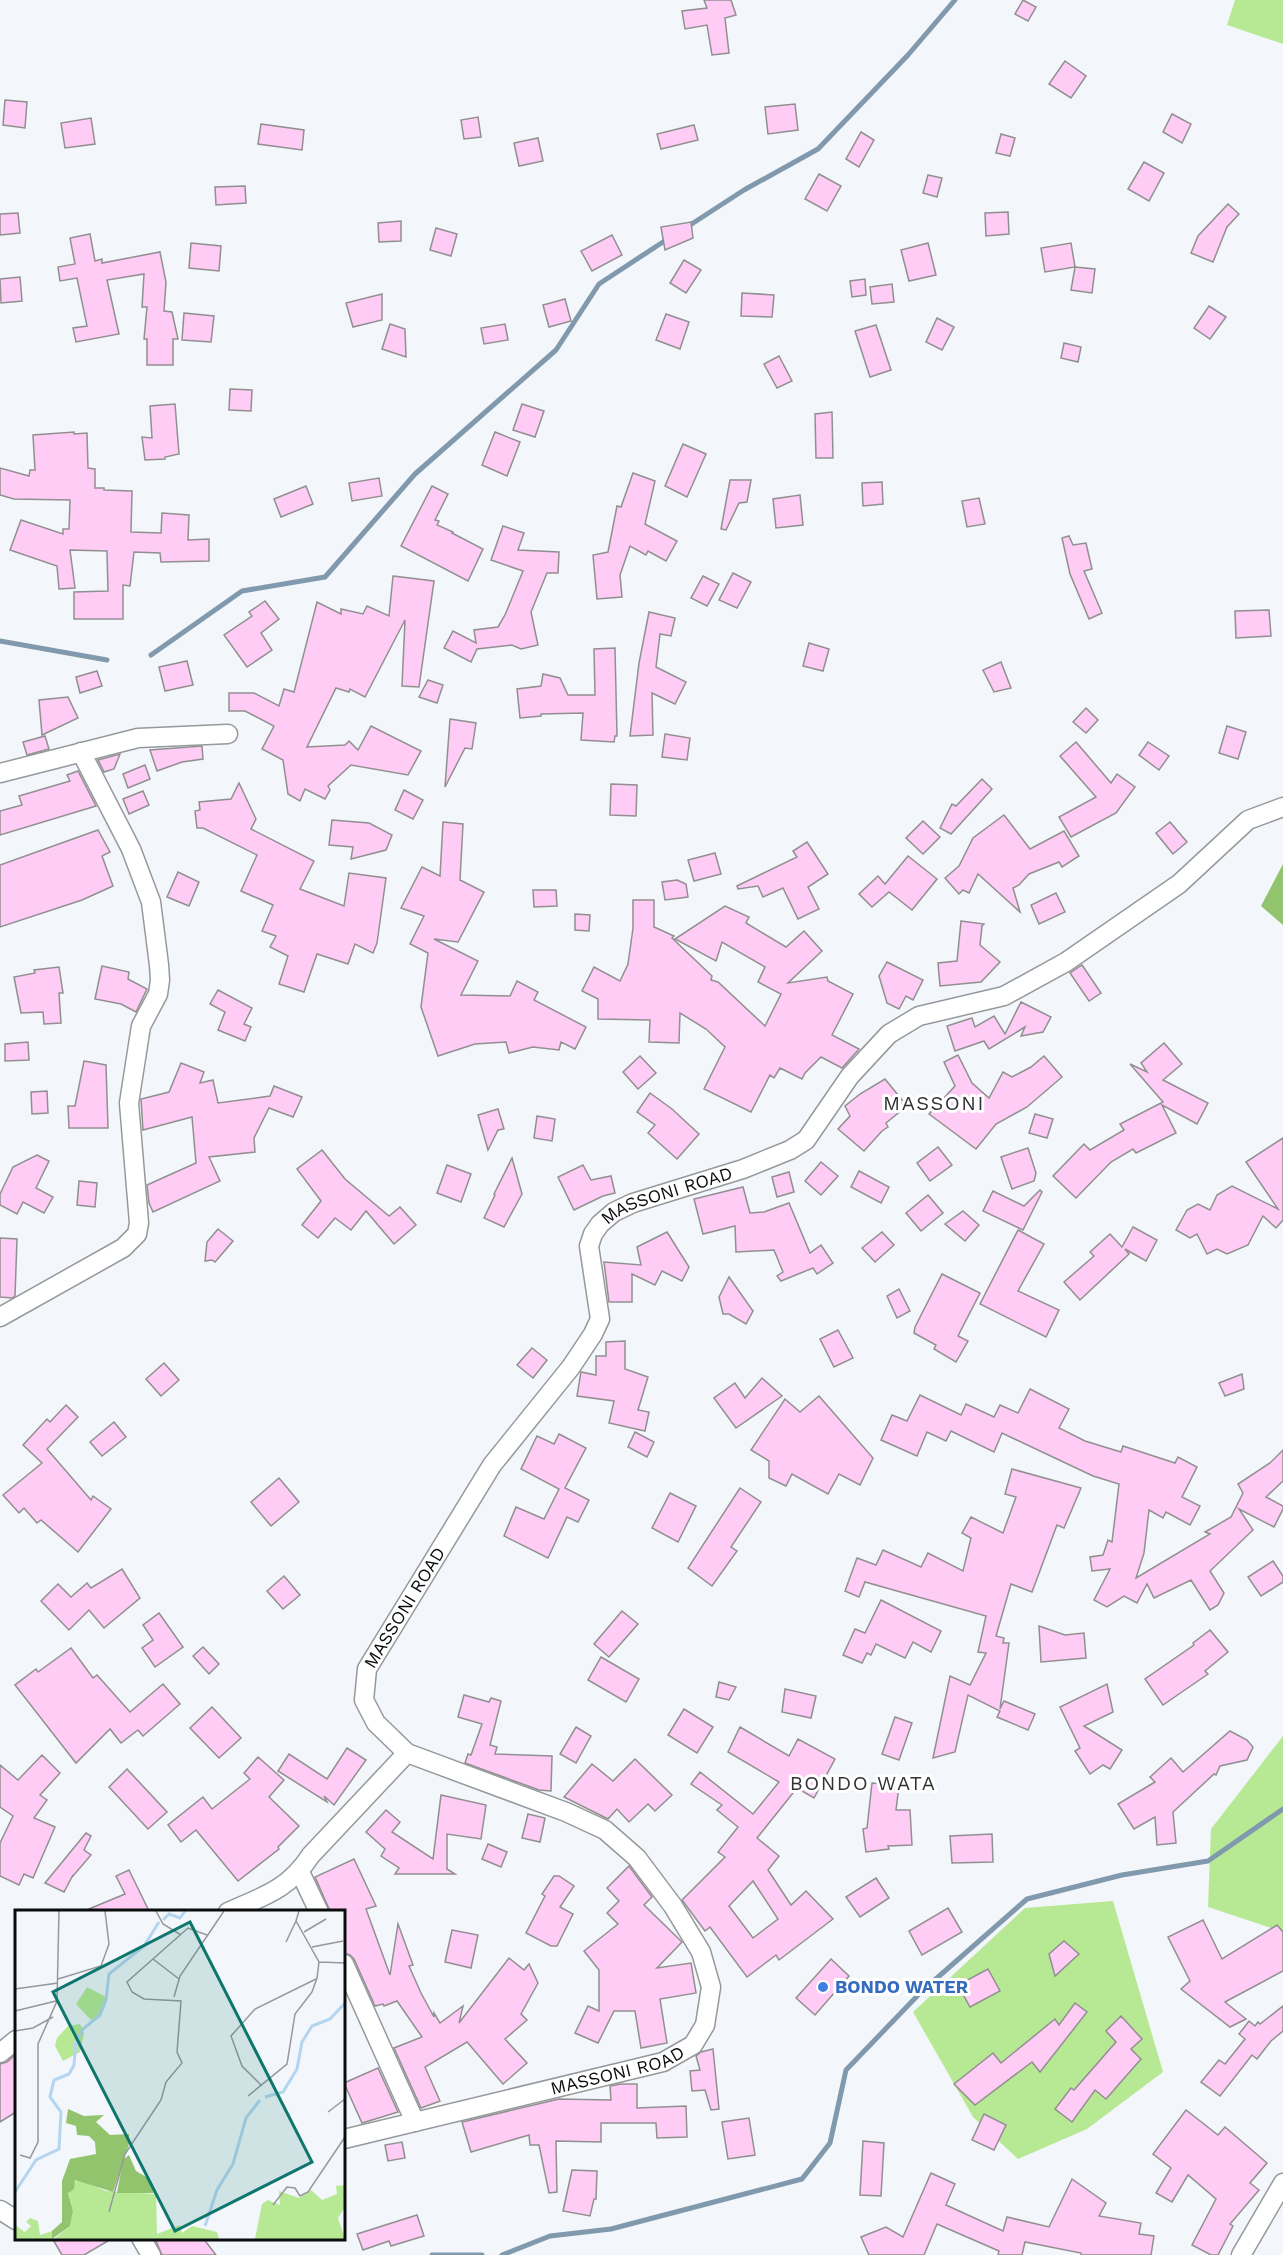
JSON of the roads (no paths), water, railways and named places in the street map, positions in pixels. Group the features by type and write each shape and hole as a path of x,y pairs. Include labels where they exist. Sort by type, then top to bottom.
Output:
{"street":[{"path":"0,773 138,738 228,734"},
{"path":"0,1317 123,1248 137,1234 139,1223 129,1103 141,1026 158,994 159,965 151,902 131,849 81,752"},
{"name":"MASSONI ROAD","path":"345,2139 663,2062 693,2045 705,2025 711,1987 700,1952 673,1906 637,1858 605,1830 566,1812 407,1753 376,1722 364,1700 367,1669 492,1465 571,1366 593,1334 600,1319 589,1246 600,1224 614,1212 633,1203 743,1169 790,1150 806,1140 850,1076 889,1034 919,1016 1004,996 1066,962 1179,884 1248,820 1283,807"},
{"path":"230,1910 278,1890 300,1872 311,1855 407,1753"},
{"path":"300,1872 319,1910"},
{"path":"345,1966 415,2122"},
{"path":"0,2053 15,2041"},
{"path":"1241,2255 1283,2183"},
{"path":"0,2211 15,2219"},
{"path":"142,2240 151,2255"}],"waterway":[{"path":"687,227 744,190 818,149 908,55 955,0"},
{"path":"151,655 242,591 325,577 415,474 556,350 599,284 669,238"},
{"path":"0,641 107,660"},
{"path":"502,2255 550,2236 611,2229 802,2179 830,2143 846,2070 921,1992 1027,1899 1122,1875 1208,1861 1283,1809"},
{"path":"432,2255 482,2255"}],"place":[{"name":"BONDO WATER","path":"823,1987"}],"district":[{"name":"MASSONI","path":"934,1103"},
{"name":"BONDO WATA","path":"863,1783"}]}
